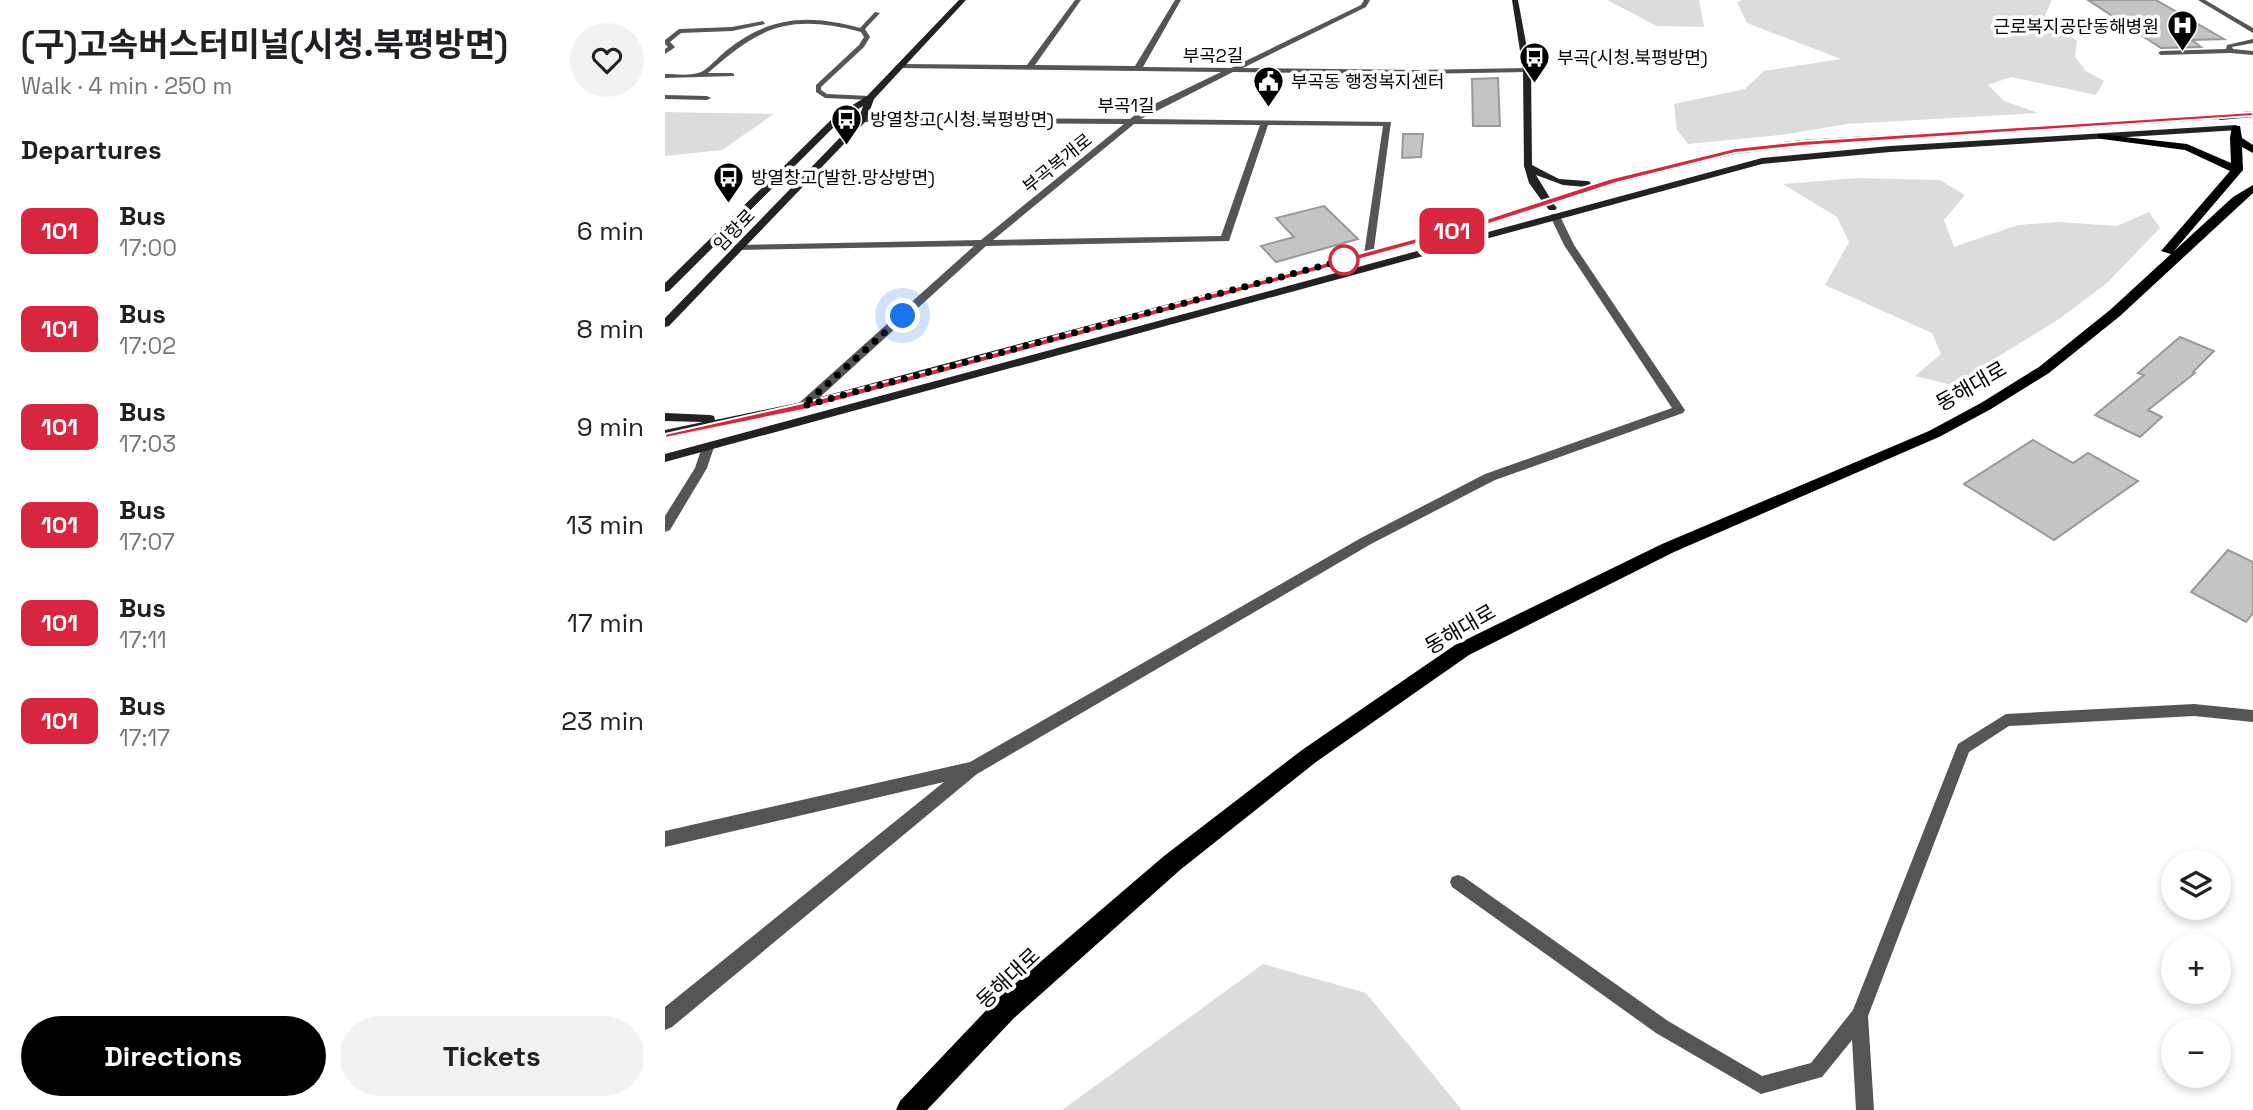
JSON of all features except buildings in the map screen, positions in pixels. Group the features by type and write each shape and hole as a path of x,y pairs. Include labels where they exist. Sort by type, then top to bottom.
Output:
{"main road":[{"path":"2220,117 2253,114"},
{"path":"2220,117 2253,150"},
{"path":"2235,133 2253,127"},
{"path":"2102,136 2187,147 2237,170 2235,133"},
{"name":"동해대로","path":"2115,313 2237,170"},
{"name":"동해대로","path":"909,1110 1005,1009 1172,863 1309,756 1462,650 1668,548 1934,434 2044,370 2115,313 2237,199 2253,188"}],"street":[{"name":"임항로","path":"665,324 863,119 870,98 963,0"},
{"path":"1028,69 1078,0"},
{"path":"1137,70 1178,0"},
{"name":"부곡복개로","path":"803,406 983,243 1143,113 1364,6 1367,0"},
{"path":"665,1020 974,768 1366,541 1490,477 1679,410 1569,245 1548,201 1534,183 1528,166 1527,71 1515,0"},
{"name":"부곡2길","path":"899,66 1231,71 1527,71"},
{"path":"665,289 838,118 870,98"},
{"path":"665,434 803,406 1369,254 1613,181 1706,157 1780,145 2220,117"},
{"name":"부곡1길","path":"863,119 1388,124 1369,254"},
{"path":"739,247 1225,239 1265,122"},
{"path":"665,458 1762,161 2102,136 2235,133"},
{"path":"1528,166 1546,178 1560,183 1583,185 1613,181"},
{"path":"665,417 740,420"},
{"path":"665,527 701,468 708,447"},
{"path":"665,839 974,768"}],"lane":[{"path":"2201,0 2253,32"},
{"path":"861,30 877,13"},
{"path":"702,75 739,41 775,26 817,21 861,30 867,37 862,46 818,86 818,91 825,96 870,98"},
{"path":"665,52 672,47 666,42 679,31 732,29 763,23 775,26"},
{"path":"2230,51 2229,46 2253,40"},
{"path":"2161,52 2253,53"},
{"path":"665,76 731,75"},
{"path":"665,97 707,98"},
{"path":"1458,883 1662,1027 1761,1085 1816,1071 1859,1016 1963,748 2006,720 2194,710 2253,716"},
{"path":"1859,1016 1865,1110"}],"shaded area":[{"path":"1607,0 1699,0 1704,27 1657,26"},
{"path":"2052,0 2045,15 2077,41 2075,57 2086,71 2104,81 2096,95 2011,77 1988,85 2004,101 2038,113 1847,124 1781,135 1688,144 1677,130 1674,104 1745,89 1764,71 1841,59 1747,23 1737,2"},
{"path":"665,112 774,114 722,150 665,156"},
{"path":"1857,178 1940,180 1965,195 1944,220 1954,247 2018,225 2059,222 2117,226 2149,212 2160,228 2107,283 2059,319 1952,385 1915,376 1941,354 1932,333 1825,285 1849,242 1837,217 1783,184"},
{"path":"1263,964 1366,993 1462,1110 1062,1110"}],"bus line":[{"name":"101","path":"665,434 803,406 931,373 1486,222 1613,181 1735,151 1802,143 2253,114"}],"place":[{"name":"근로복지공단동해병원","path":"2182,53"},
{"name":"부곡(시청.북평방면)","path":"1534,84"},
{"name":"부곡동 행정복지센터","path":"1268,108"},
{"name":"방열창고(시청.북평방면)","path":"847,146"},
{"name":"방열창고(발한.망상방면)","path":"728,204"}],"route":[{"path":"903,316 803,406 1344,260"}]}
